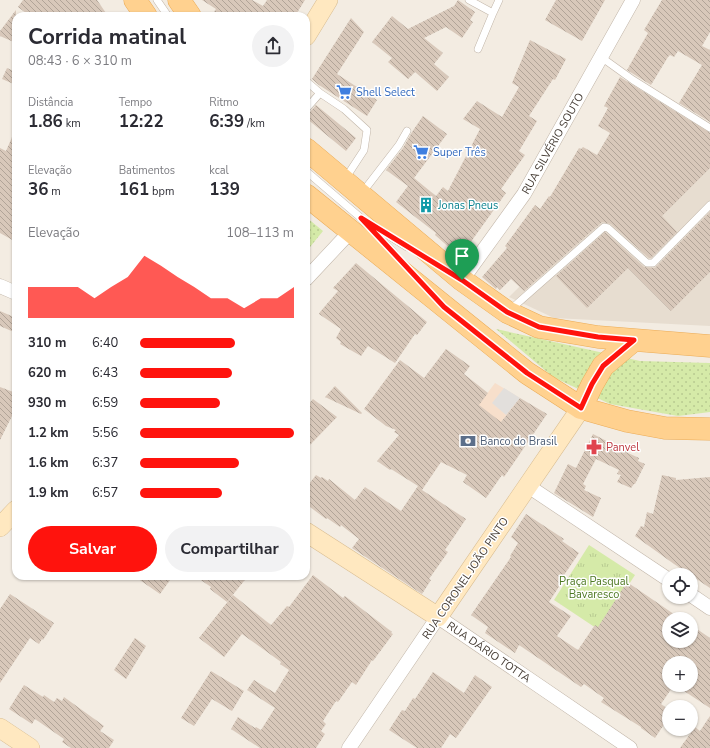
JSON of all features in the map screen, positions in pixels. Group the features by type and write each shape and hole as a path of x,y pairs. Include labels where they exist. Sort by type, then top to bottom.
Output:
{"main road":[{"path":"135,0 143,12"},
{"path":"179,0 187,12"},
{"path":"310,152 462,280 507,312 539,327 598,337 710,346"},
{"path":"310,197 356,225 444,307 527,373 581,408 627,421 665,428 710,429"},
{"path":"581,408 592,384 603,366 634,340"}],"street":[{"path":"310,29 328,0"},
{"name":"RUA SILVÉRIO SOUTO","path":"462,280 524,194 633,0"},
{"path":"310,275 356,225"},
{"path":"0,286 12,291"},
{"name":"RUA CORONEL JOÃO PINTO","path":"349,748 581,408"},
{"path":"528,486 662,575"},
{"path":"0,527 12,514"},
{"name":"RUA DÁRIO TOTTA","path":"310,535 438,617 630,748"},
{"path":"698,600 710,608"},
{"path":"0,728 30,748"}],"lane":[{"path":"157,0 165,12"},
{"path":"469,0 493,13"},
{"path":"478,49 499,0"},
{"path":"601,58 633,80 710,128"},
{"path":"310,84 344,109 367,130 364,150 344,181"},
{"path":"310,104 320,93"},
{"path":"360,195 408,131"},
{"path":"310,175 356,225 400,260 444,307"},
{"path":"507,312 526,297 604,227 608,228 647,263 653,263 710,205"},
{"path":"356,225 415,251"},
{"path":"422,255 462,280"}],"shaded area":[{"path":"693,116 710,130 710,326 554,318 509,297"},
{"name":"Banco do Brasil","path":"495,383 520,398 462,472 437,460"},
{"path":"504,388 520,398 506,415 492,403"}],"green space":[{"path":"310,220 323,231 310,247"},
{"path":"496,329 640,361 710,363 710,412 678,416 610,404 553,377"},
{"name":"Praça Pasqual Bavaresco","path":"589,545 635,575 599,630 554,600"}],"building":[{"path":"23,0 97,0 105,12 25,12 18,7"},
{"path":"202,0 252,0 263,6 267,0 305,0 298,12 214,12 216,9"},
{"path":"458,0 475,12 470,20 473,22 462,38 446,27 424,38 443,53 434,64 449,77 437,91 415,72 408,79 388,62 392,58 372,42 392,16 408,29 454,6"},
{"path":"556,0 605,0 582,41 545,20"},
{"path":"662,0 710,0 710,32 702,46 710,50 710,122 679,103 702,65 678,51 674,57 670,55 668,57 651,85 627,70 648,33 644,30"},
{"path":"12,15 12,41 0,36 0,31"},
{"path":"351,18 364,32 337,74 377,100 367,116 312,79"},
{"path":"530,40 566,59 555,80 553,79 529,116 537,121 519,151 525,155 501,189 506,193 460,257 435,235 436,233 396,202 408,186 386,170 403,148 423,116 447,134 414,178 436,196 443,187 448,191 480,129 463,119 477,101 502,117 519,87 512,83"},
{"path":"7,68 12,70 12,83 2,79"},
{"path":"620,77 710,133 710,168 662,216 677,232 651,258 649,258 611,224 602,222 524,291 511,279 500,290 497,287 496,289 482,277 507,248 505,246 535,205 540,209 549,196 550,197 579,148 581,149 583,147 597,155 610,133 598,126 608,108 604,106"},
{"path":"316,105 356,138 346,151 310,121 310,112"},
{"path":"12,137 12,240 0,233 0,148 6,151"},
{"path":"710,212 710,272 671,311 628,268 587,308 556,276 605,232 644,267 655,268"},
{"path":"356,263 427,322 417,335 415,334 395,363 368,346 361,356 340,344 341,342 336,338 341,329 319,314 338,291 333,288"},
{"path":"0,311 12,316 12,331 0,326"},
{"path":"446,349 470,366 464,374 488,393 479,405 501,422 520,398 547,414 504,477 502,475 486,498 463,482 467,475 441,462 422,490 466,519 445,550 448,552 429,579 431,580 422,594 352,548 359,539 341,525 340,527 327,518 326,519 310,507 310,483 316,475 328,481 329,479 355,500 365,487 401,511 418,486 377,461 399,435 394,432 396,430 386,426 364,409 400,360 424,378"},
{"path":"335,386 362,413 361,414 325,397"},
{"path":"0,387 12,392 12,416 0,440"},
{"path":"313,399 337,417 310,445 310,402"},
{"path":"593,434 618,447 620,443 630,448 628,453 639,458 638,461 645,464 635,484 631,488 617,482 621,475 617,474 619,470 596,459 583,484 586,486 584,490 601,498 593,517 554,493 568,464 576,468"},
{"path":"662,475 676,478 676,480 710,477 710,588 698,580 698,568 680,568 635,536 641,526 644,527 647,512 653,514"},
{"path":"526,514 564,539 562,541 579,553 560,581 562,582 549,602 571,616 557,636 578,650 595,625 598,627 627,582 671,612 662,612 662,648 698,648 698,630 710,638 710,708 686,692 698,692 698,656 662,656 662,692 669,692 664,700 662,700 662,728 655,738 641,727 601,702 604,698 584,684 581,687 519,645 515,653 485,633 488,627 471,615 511,557 510,556 518,543 511,537"},
{"path":"313,575 343,598 345,596 393,634 373,661 372,660 356,685 352,682 338,702 336,701 323,721 326,724 321,731 325,734 316,748 260,748 231,729 238,717 255,728 256,727 261,730 275,708 247,690 254,680 275,693 289,670 280,664 281,662 242,634 224,657 199,638 233,595 271,625 287,606 289,607"},
{"path":"140,580 170,580 160,594"},
{"path":"201,580 245,580 227,602 210,589 211,587"},
{"path":"10,594 54,623 39,644 30,638 0,683 0,609"},
{"path":"135,638 146,646 126,679 114,670"},
{"path":"211,671 244,691 232,711 212,699 194,726 181,718"},
{"path":"433,672 464,693 475,675 492,687 456,738 450,734 441,748 417,748 389,730 402,710 405,711 413,698 415,699"},
{"path":"24,685 54,702 57,698 62,701 64,697 104,726 100,731 114,740 109,748 71,748 62,742 64,739 35,719 32,724 9,709"},
{"path":"710,716 710,748 680,748 689,736 698,736 698,729 700,731"}],"place":[{"name":"Shell Select","path":"344,92"},
{"name":"Super Três","path":"421,152"},
{"name":"Jonas Pneus","path":"426,205"},
{"name":"Banco do Brasil","path":"468,441"},
{"name":"Panvel","path":"594,447"}],"route":[{"path":"361,218 462,280 507,312 539,327 598,337 634,340 603,366 592,384 581,408 527,373 444,307 361,218"}]}
